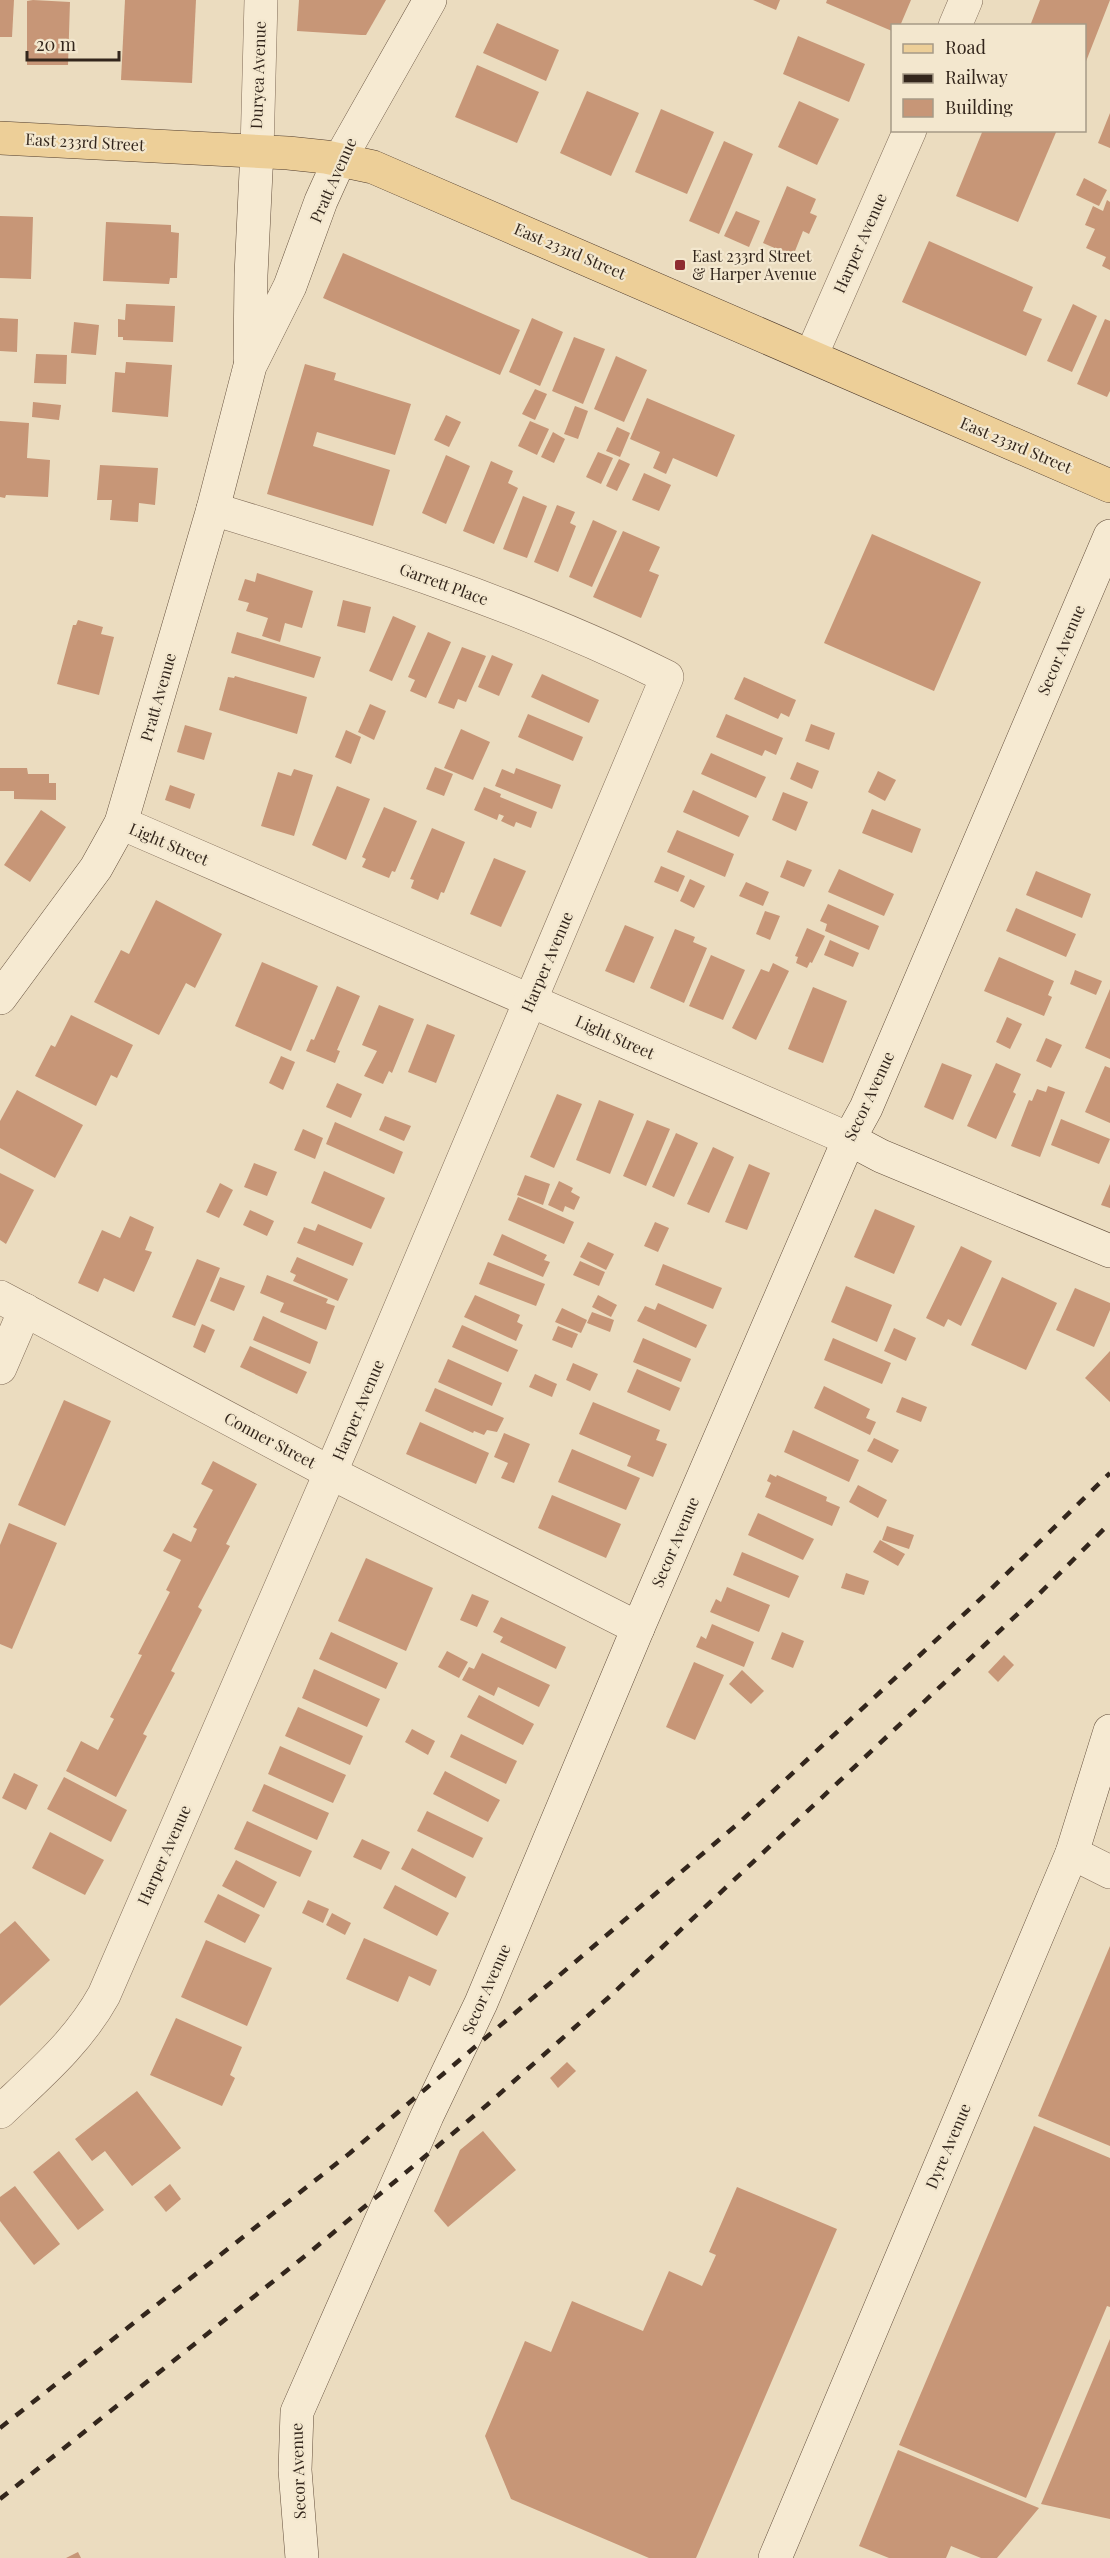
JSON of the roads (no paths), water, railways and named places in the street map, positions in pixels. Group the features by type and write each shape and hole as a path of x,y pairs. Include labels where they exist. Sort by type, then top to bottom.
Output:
{"main road":[{"name":"East 233rd Street","path":"0,138 257,151 340,159 381,170 1110,486"}],"street":[{"name":"Duryea Avenue","path":"257,151 261,0"},
{"name":"Pratt Avenue","path":"0,998 96,868 120,823 213,509 250,366 290,286 321,201 340,159 430,0"},
{"path":"956,24 966,0"},
{"name":"Harper Avenue","path":"811,356 909,132"},
{"name":"Pratt Avenue","path":"250,366 251,275 257,151"},
{"name":"Garrett Place","path":"213,509 408,570 464,590 634,660 668,677"},
{"name":"Secor Avenue","path":"302,2558 295,2470 294,2429 297,2412 427,2116 481,2003 638,1628 849,1139 866,1108 1110,536"},
{"name":"Harper Avenue","path":"0,2112 68,2048 90,2021 104,1995 331,1473 668,677"},
{"name":"Light Street","path":"120,823 849,1139 880,1156 1110,1251"},
{"path":"0,1368 12,1304"},
{"name":"Conner Street","path":"12,1304 331,1473 638,1628"},
{"name":"Dyre Avenue","path":"775,2558 1072,1853 1110,1731"},
{"path":"1072,1853 1110,1872"}],"railway":[{"path":"0,2428 350,2153 740,1822 989,1591 1110,1473"},
{"path":"0,2499 310,2252 487,2105 608,1998 1039,1594 1110,1523"}],"place":[{"name":"East 233rd Street & Harper Avenue","path":"680,265"}]}
